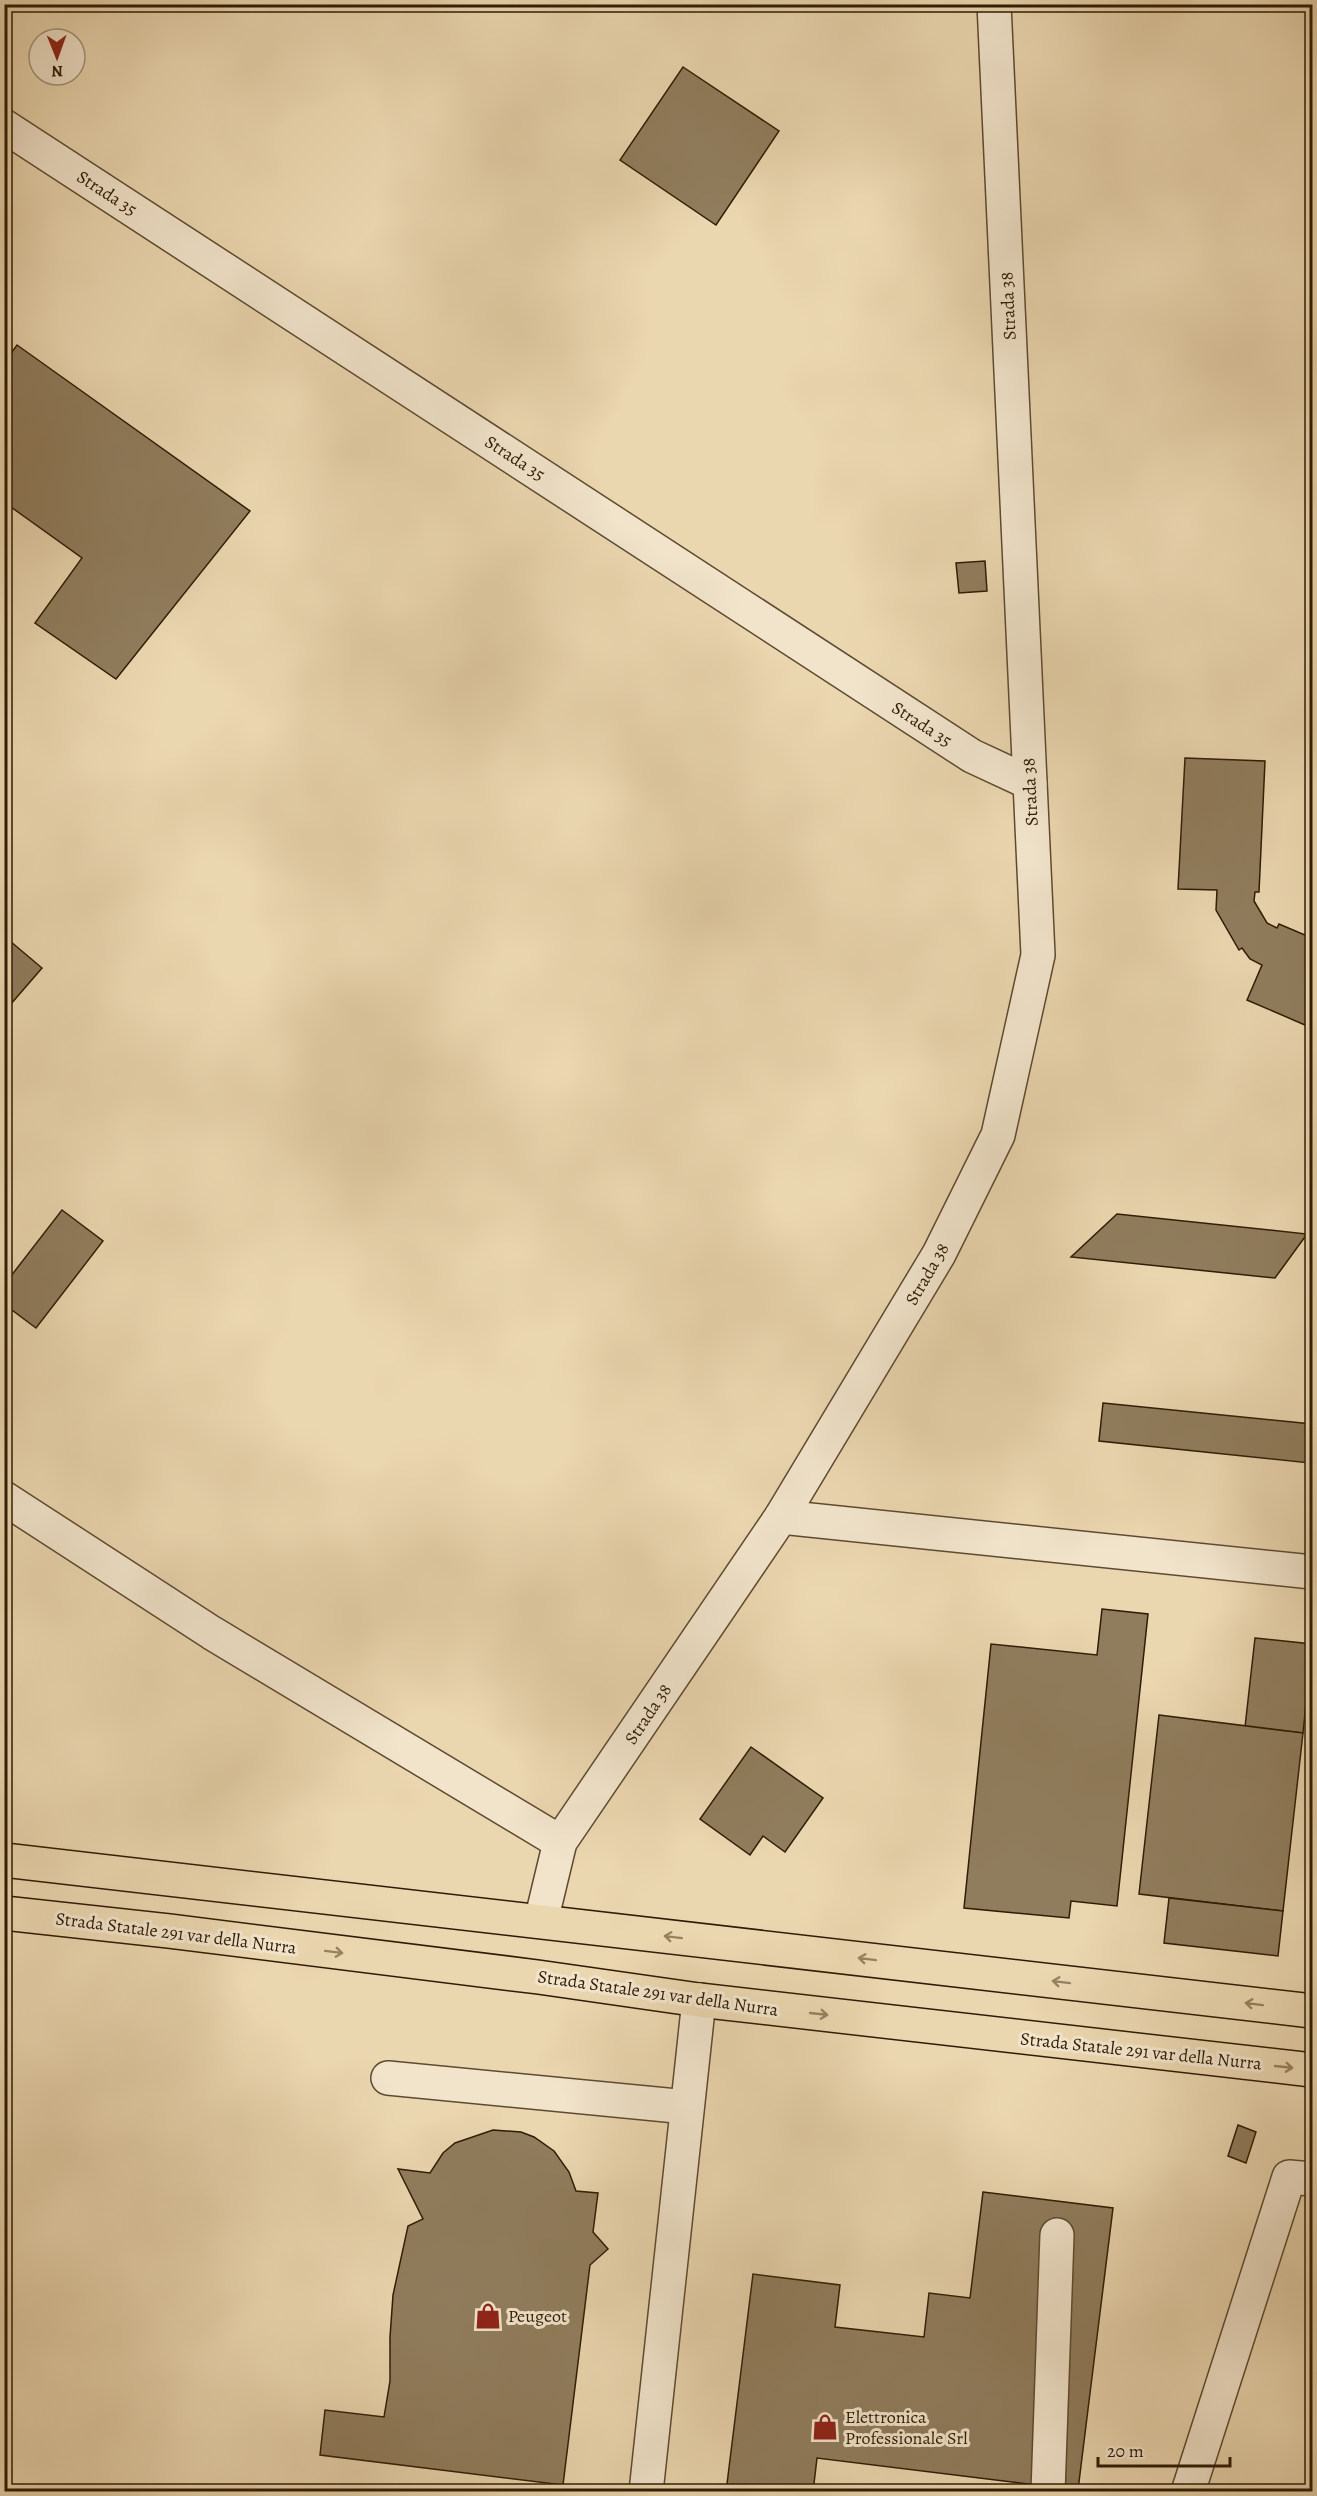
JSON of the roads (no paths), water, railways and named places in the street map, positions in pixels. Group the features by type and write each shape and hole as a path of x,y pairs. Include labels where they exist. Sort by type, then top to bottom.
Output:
{"main road":[{"path":"4,1860 1312,2011"},
{"name":"Strada Statale 291 var della Nurra","path":"4,1914 181,1932 538,1977 699,2000 1312,2070"}],"street":[{"name":"Strada 38","path":"541,1922 560,1842 781,1517 939,1254 998,1135 1038,955 994,4"},
{"name":"Strada 35","path":"4,126 972,756 1030,783"},
{"path":"4,1497 212,1633 560,1842"},
{"path":"781,1517 1312,1572"},
{"path":"646,2492 699,2000"},
{"path":"388,2078 687,2107"},
{"path":"1188,2492 1289,2177 1312,2179"},
{"path":"1048,2492 1057,2235"}],"place":[{"name":"Peugeot","path":"488,2316"},
{"name":"Elettronica Professionale Srl","path":"825,2427"}]}
